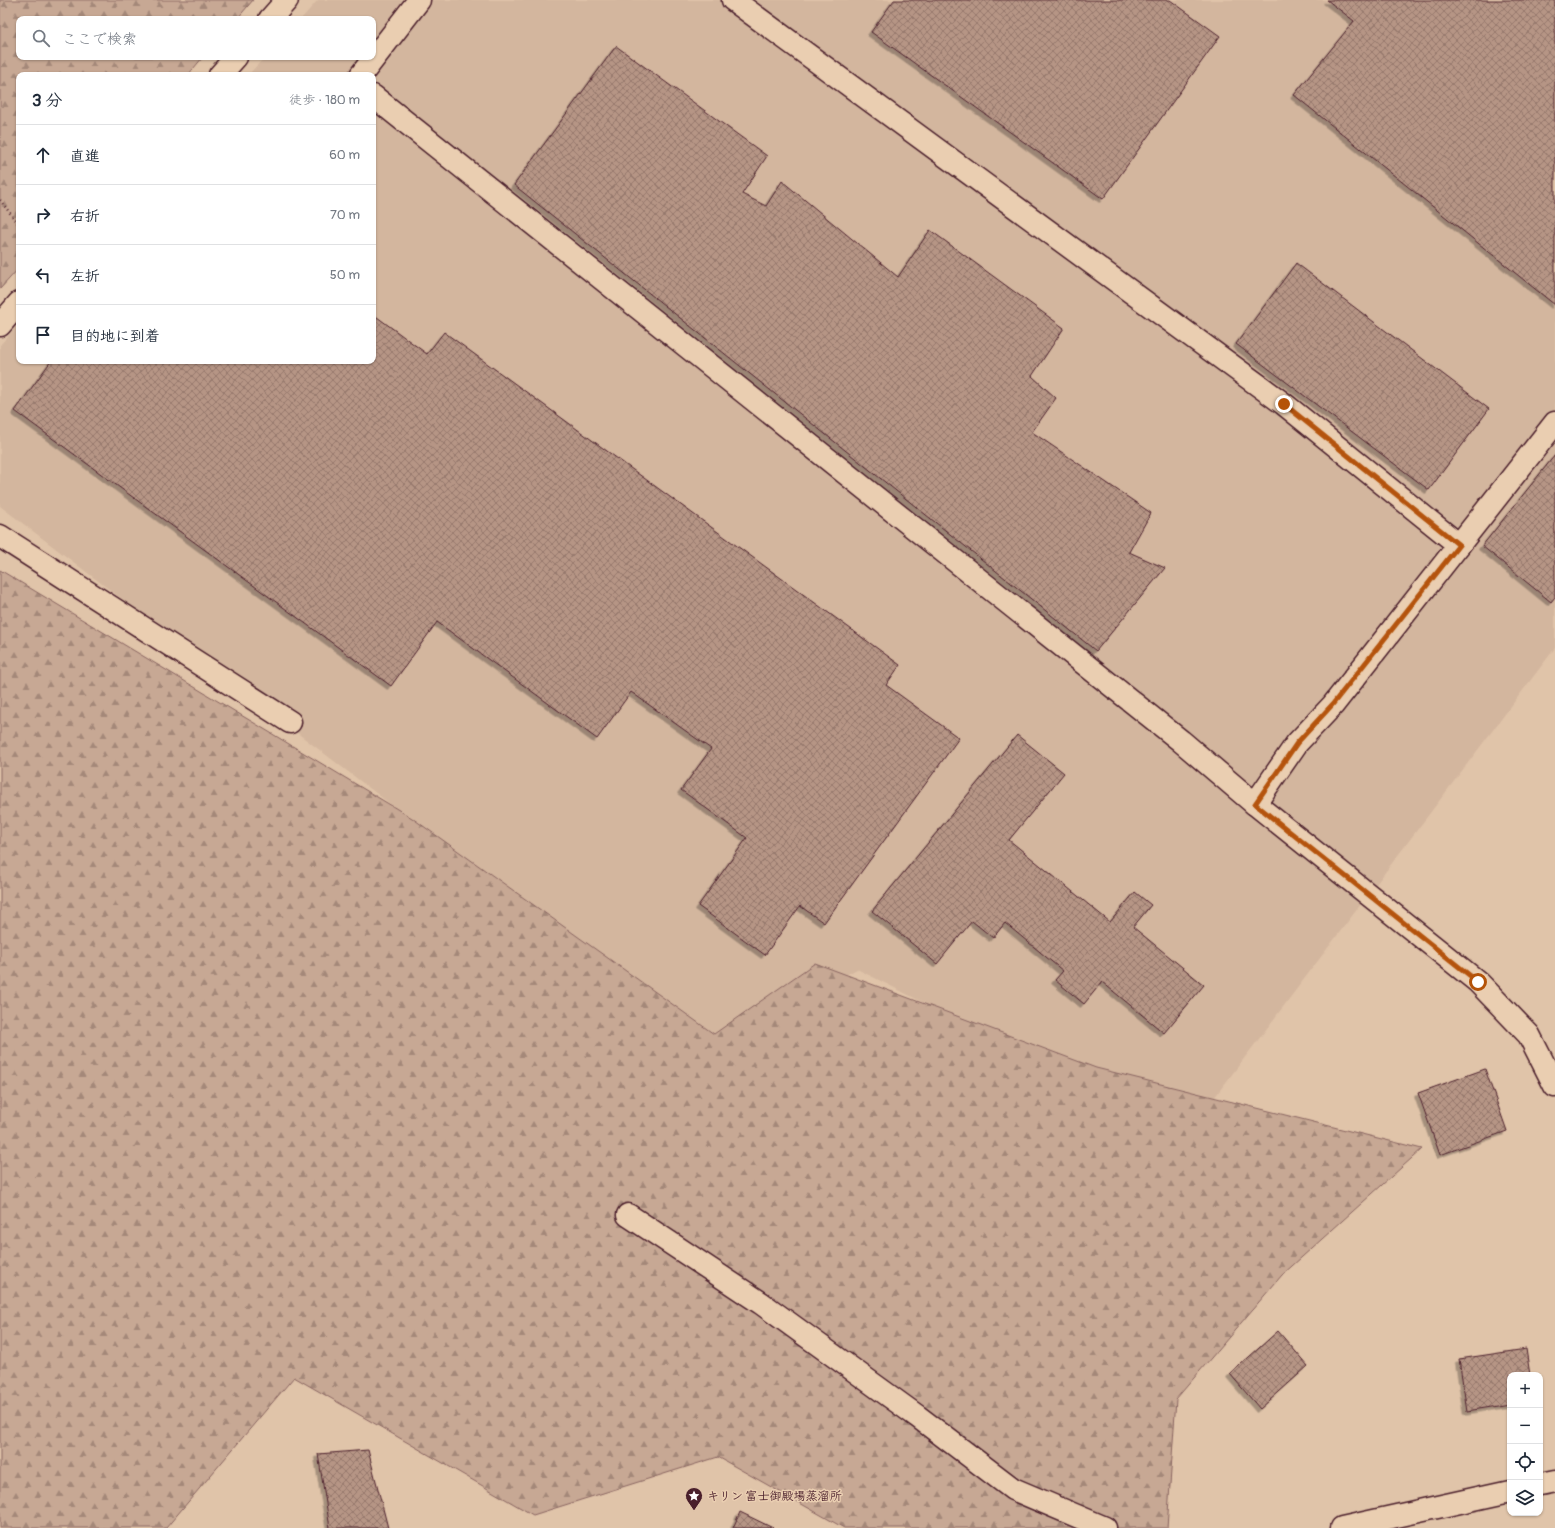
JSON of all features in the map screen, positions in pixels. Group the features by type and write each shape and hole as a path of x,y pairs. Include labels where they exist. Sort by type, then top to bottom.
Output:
{"street":[{"path":"273,16 287,0"},
{"path":"376,56 419,0"},
{"path":"733,0 1284,404 1459,545"},
{"path":"223,72 233,60"},
{"path":"363,72 373,60"},
{"path":"376,98 1181,742 1255,804 1478,982 1529,1035 1555,1086"},
{"path":"0,325 16,306"},
{"path":"1255,804 1297,743 1332,705 1555,423"},
{"path":"0,536 290,722"},
{"path":"628,1215 761,1303 917,1416 1013,1489 1105,1528"},
{"path":"1543,1484 1555,1482"},
{"path":"1342,1528 1507,1492"}],"path":[{"path":"0,200 16,221"}],"shaded area":[{"path":"318,0 1555,0 1555,648 1186,1135 857,969 710,1048 0,506 0,345 16,327 16,364 376,364 376,72 251,72 262,60 376,60 376,16 304,16"}],"green space":[{"path":"0,0 253,0 240,16 16,16 16,60 200,60 190,72 16,72 16,271 0,289"},
{"path":"0,570 412,818 714,1034 815,963 1096,1068 1422,1149 1282,1275 1176,1399 1167,1528 844,1528 718,1457 533,1515 294,1377 166,1528 0,1528"}],"building":[{"path":"894,0 1170,0 1220,36 1103,199 871,32"},
{"path":"1327,0 1555,0 1555,305 1294,95 1354,21"},
{"path":"616,46 767,156 742,194 766,206 782,181 898,277 930,230 1064,328 1032,376 1056,398 1032,432 1151,513 1129,552 1165,568 1096,651 514,185"},
{"path":"1296,263 1489,409 1429,490 1236,344"},
{"path":"376,316 427,354 444,332 900,665 886,685 959,738 824,923 800,906 765,955 698,906 747,838 681,790 711,749 631,692 597,739 437,622 391,686 15,411 49,364 376,364"},
{"path":"1555,455 1555,597 1551,602 1482,546"},
{"path":"1017,735 1064,773 1009,840 1110,922 1135,892 1151,905 1133,927 1204,985 1164,1033 1102,982 1084,1004 1055,980 1063,971 1005,923 993,938 972,921 937,964 872,911"},
{"path":"1485,1069 1507,1131 1440,1155 1418,1093"},
{"path":"1278,1331 1308,1366 1260,1409 1230,1374"},
{"path":"1526,1349 1530,1372 1507,1372 1507,1404 1467,1411 1459,1359"},
{"path":"368,1450 388,1528 330,1528 318,1454"},
{"path":"740,1512 773,1528 733,1528"}],"place":[{"name":"キリン 富士御殿場蒸溜所","path":"694,1511"}],"route":[{"path":"1284,404 1459,545 1332,705 1297,743 1255,804 1478,982"}]}
